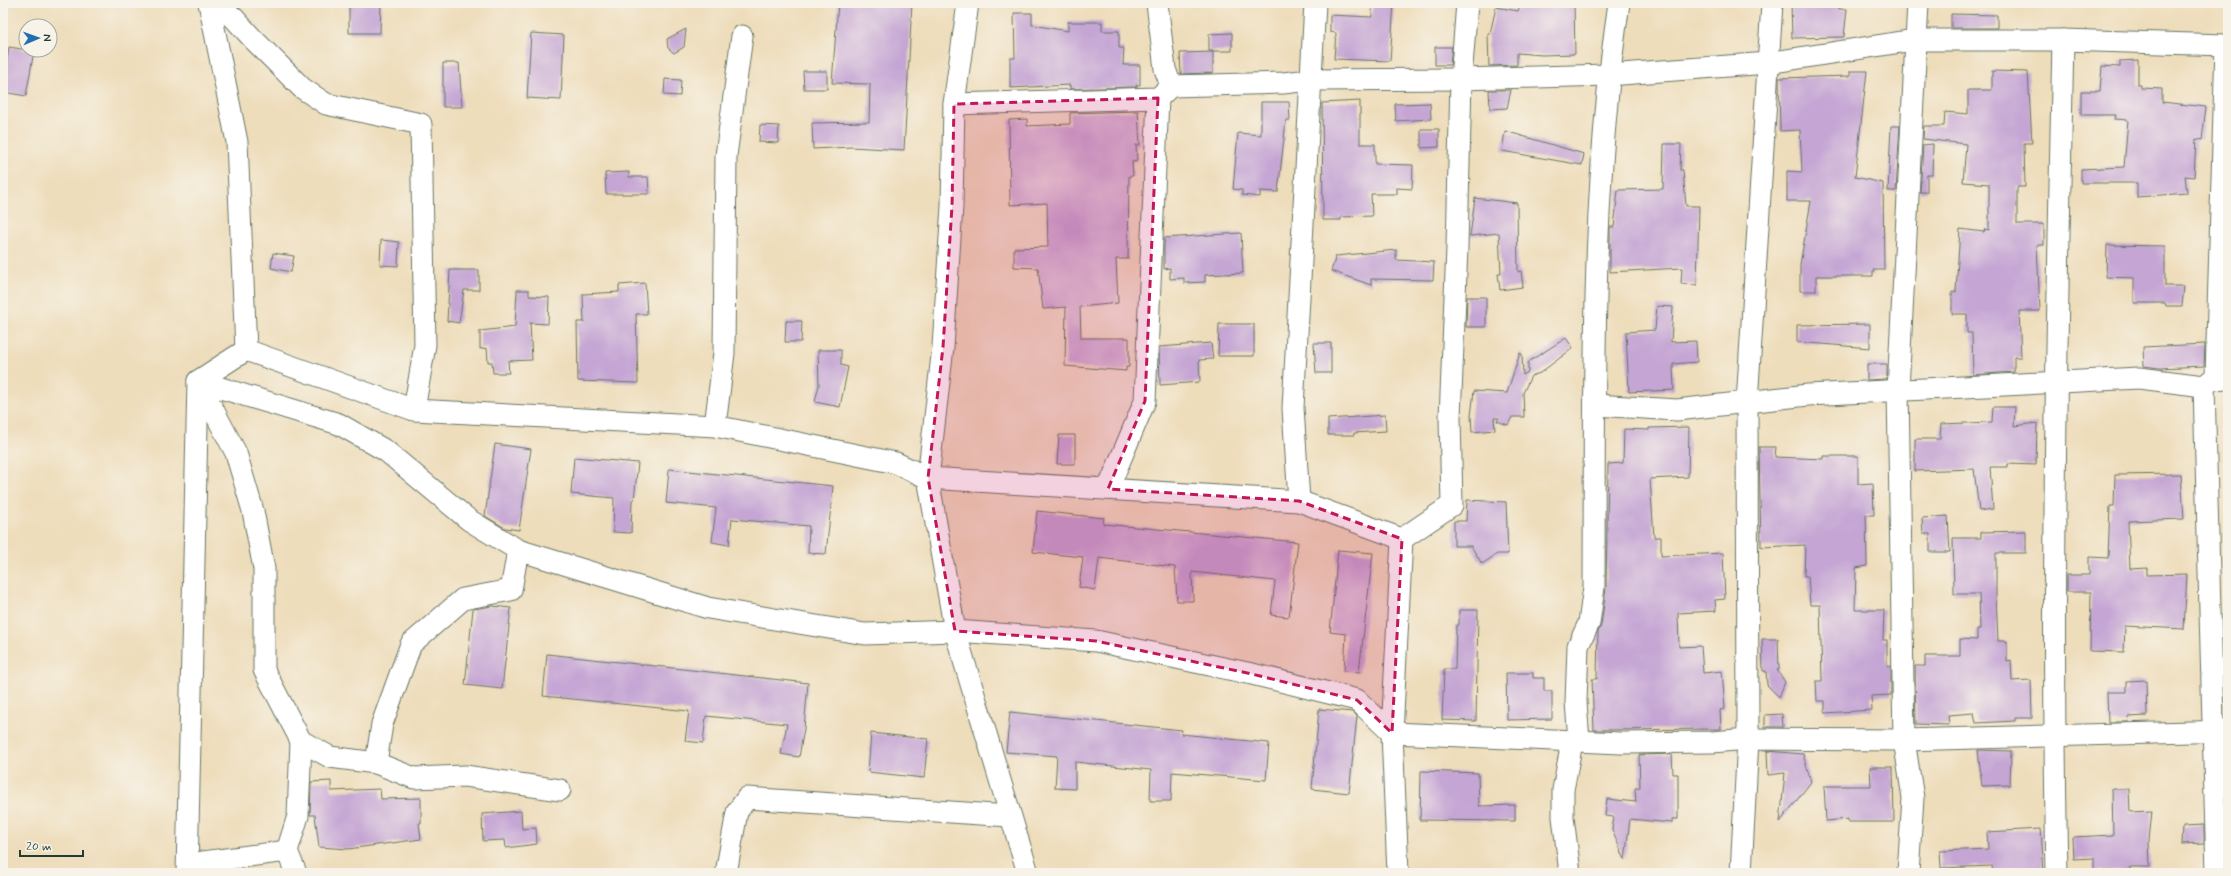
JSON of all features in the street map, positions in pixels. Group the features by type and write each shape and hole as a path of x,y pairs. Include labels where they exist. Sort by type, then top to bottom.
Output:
{"street":[{"path":"210,3 237,142 246,350"},
{"path":"210,3 233,17 302,88 326,104 421,124 425,345 414,410"},
{"path":"968,3 954,104 952,206 944,323 928,478 954,631 1009,816 1028,873"},
{"path":"1108,489 1145,401 1165,69 1157,3"},
{"path":"1299,501 1293,408 1315,3"},
{"path":"1402,538 1452,505 1450,418 1457,248 1461,79 1467,3"},
{"path":"1570,873 1563,817 1563,790 1576,741 1578,646 1589,623 1594,587 1597,223 1608,75 1619,3"},
{"path":"1741,873 1748,739 1747,403 1772,3"},
{"path":"1908,873 1913,798 1904,740 1898,390 1914,40 1918,3"},
{"path":"715,426 724,353 726,156 742,36"},
{"path":"954,104 1164,92 1310,80 1461,79 1608,75 1768,63 1914,40 2063,40 2226,46 2215,381 2221,732 2217,873"},
{"path":"2058,873 2054,740 2056,384 2063,40"},
{"path":"198,381 246,350"},
{"path":"246,350 414,410 715,426 896,463 928,478 1299,501 1402,538"},
{"path":"1595,405 1677,410 1808,395 1898,390 2056,384 2139,378 2215,381"},
{"path":"198,381 339,424 386,451 469,520 518,550 708,608 865,634 954,631 1096,641 1252,674 1356,700 1392,733 1622,743 1704,742 1748,739 2054,740 2221,732"},
{"path":"198,381 236,453 253,511 264,569 264,670 301,741 298,816 287,851 296,873"},
{"path":"198,381 188,869 287,851"},
{"path":"1398,873 1392,733 1402,538"},
{"path":"376,763 382,724 411,644 463,598 512,590 518,550"},
{"path":"301,741 330,757 376,763 414,778 465,776 560,790"},
{"path":"726,873 737,812 747,798 1009,816"}],"highlighted area":[{"path":"1158,98 1145,401 1108,489 1299,501 1402,539 1392,733 1357,700 1252,674 1096,641 955,631 928,478 943,347 952,206 954,104"}],"building":[{"path":"349,3 381,3 380,33 349,33"},
{"path":"838,3 912,3 904,150 851,147 813,149 812,123 869,122 870,84 832,83"},
{"path":"1372,3 1394,3 1390,61 1334,59 1336,33 1330,32 1330,15 1372,17"},
{"path":"1521,3 1574,3 1575,54 1542,55 1517,53 1517,65 1489,66 1488,34 1490,34 1496,7 1518,11"},
{"path":"1791,3 1840,3 1839,9 1847,9 1844,37 1792,38"},
{"path":"1014,13 1032,13 1032,25 1068,31 1068,22 1102,22 1102,31 1119,31 1119,48 1124,48 1123,65 1140,65 1140,85 1136,85 1137,87 1070,89 1070,85 1010,88 1010,58 1015,58"},
{"path":"1951,14 1997,15 1997,28 1951,28"},
{"path":"686,29 684,47 674,53 668,48 667,39"},
{"path":"531,33 564,35 561,100 527,98"},
{"path":"1232,33 1232,51 1209,51 1209,34"},
{"path":"9,47 18,48 18,58 33,58 26,96 3,92"},
{"path":"1435,47 1452,47 1450,65 1435,65"},
{"path":"1213,52 1213,73 1181,74 1180,53"},
{"path":"2138,60 2138,85 2141,85 2141,88 2162,89 2162,102 2206,107 2202,140 2196,139 2194,177 2185,176 2187,193 2137,197 2137,183 2081,183 2081,169 2124,167 2128,120 2115,119 2116,115 2081,115 2081,91 2100,91 2102,66 2120,67 2120,61"},
{"path":"443,63 459,63 462,107 443,107"},
{"path":"803,71 827,71 827,89 804,89"},
{"path":"1850,71 1867,71 1855,177 1883,183 1884,270 1873,270 1873,276 1816,276 1816,291 1800,291 1800,265 1811,201 1787,201 1787,171 1802,172 1800,130 1780,131 1779,78 1850,76"},
{"path":"1992,71 2028,72 2032,143 2024,143 2025,187 2017,187 2017,224 2044,224 2044,245 2037,245 2040,311 2019,311 2021,357 2014,357 2014,372 1973,375 1972,333 1967,333 1967,314 1952,314 1952,292 1956,292 1960,229 1984,232 1985,229 1989,230 1989,184 1963,182 1966,144 1923,139 1924,126 1944,126 1945,112 1968,114 1968,90 1992,90"},
{"path":"665,79 681,80 680,96 664,95"},
{"path":"1489,90 1511,90 1507,108 1490,109"},
{"path":"1360,101 1360,144 1375,144 1375,164 1413,165 1412,189 1397,188 1397,194 1371,194 1372,216 1341,217 1341,220 1323,220 1322,103"},
{"path":"1261,102 1289,102 1290,120 1286,120 1278,192 1260,191 1260,197 1242,195 1242,190 1233,189 1238,133 1261,135"},
{"path":"1430,103 1431,119 1396,121 1395,104"},
{"path":"1138,111 1140,145 1136,145 1137,161 1132,162 1133,176 1129,176 1128,259 1116,259 1118,303 1080,307 1081,338 1129,338 1129,367 1126,367 1126,371 1065,366 1066,307 1043,309 1038,268 1014,267 1014,248 1048,247 1047,203 1010,205 1009,120 1027,119 1027,126 1070,124 1070,113"},
{"path":"760,125 779,126 778,143 759,142"},
{"path":"1891,126 1900,126 1896,191 1888,191"},
{"path":"1421,129 1439,129 1439,147 1421,148"},
{"path":"1505,131 1584,154 1582,165 1502,151"},
{"path":"1664,144 1681,144 1680,170 1683,170 1686,206 1699,206 1697,285 1681,284 1682,268 1610,272 1610,227 1614,227 1618,190 1663,189"},
{"path":"1933,144 1932,175 1927,175 1927,192 1920,192 1923,145"},
{"path":"629,172 629,177 648,177 649,194 606,194 605,173"},
{"path":"1475,198 1517,203 1518,272 1521,271 1523,287 1500,290 1498,274 1501,274 1499,233 1470,236"},
{"path":"1241,233 1243,273 1205,275 1205,282 1184,283 1184,278 1170,279 1170,268 1164,269 1164,238"},
{"path":"381,240 399,242 398,266 380,265"},
{"path":"2107,245 2165,246 2165,286 2184,286 2182,306 2166,306 2165,303 2134,303 2134,278 2106,277"},
{"path":"1396,250 1396,260 1434,262 1433,280 1371,279 1371,285 1331,271 1336,256"},
{"path":"273,253 294,256 291,272 271,268"},
{"path":"450,270 479,270 479,290 464,290 459,323 447,321"},
{"path":"645,283 647,314 636,314 638,383 578,381 577,322 584,322 583,294 619,292 619,285"},
{"path":"517,290 529,290 529,296 549,297 548,324 530,323 532,360 508,361 509,373 493,373 492,362 488,362 487,348 480,349 480,331 515,327"},
{"path":"1467,297 1486,297 1486,327 1466,327"},
{"path":"1657,306 1673,307 1671,342 1696,341 1697,362 1673,364 1674,390 1629,392 1626,332 1655,330"},
{"path":"786,321 802,321 801,342 785,342"},
{"path":"1219,324 1254,324 1254,356 1218,356"},
{"path":"1870,324 1870,348 1797,342 1797,325"},
{"path":"1566,338 1573,348 1540,373 1531,376 1523,393 1524,417 1512,417 1508,425 1497,421 1499,418 1494,418 1495,430 1472,432 1471,416 1474,391 1507,393 1520,353 1522,354 1523,375 1528,372 1528,363 1531,360"},
{"path":"1211,343 1213,359 1199,360 1200,382 1160,385 1159,347"},
{"path":"1314,343 1331,343 1331,373 1316,373"},
{"path":"2205,344 2204,366 2159,368 2144,366 2143,347"},
{"path":"818,350 841,350 841,365 848,367 840,407 815,402 819,385"},
{"path":"1867,364 1887,364 1887,379 1867,380"},
{"path":"1993,407 2015,407 2014,426 2037,423 2036,465 2008,464 2008,467 1990,467 1993,509 1979,511 1974,469 1915,471 1915,439 1940,439 1941,424 1992,422"},
{"path":"1385,415 1386,431 1354,433 1354,435 1328,435 1328,419"},
{"path":"1689,427 1688,477 1650,479 1654,537 1661,537 1661,556 1723,553 1725,599 1715,600 1716,611 1678,613 1679,647 1701,646 1703,673 1722,671 1725,709 1720,710 1721,729 1594,730 1592,679 1597,679 1598,632 1601,626 1606,589 1608,464 1623,463 1624,429 1649,430 1649,428"},
{"path":"1059,435 1075,435 1075,464 1057,464"},
{"path":"495,444 531,449 519,530 505,528 485,516"},
{"path":"1759,447 1776,447 1775,457 1823,459 1823,456 1858,456 1858,484 1873,483 1874,515 1866,515 1867,566 1856,568 1855,610 1884,610 1883,640 1887,640 1887,666 1891,666 1891,695 1871,696 1872,710 1825,713 1825,701 1817,701 1816,681 1822,681 1820,605 1810,605 1808,576 1804,576 1805,545 1761,547"},
{"path":"574,457 638,463 634,500 632,500 631,533 613,532 614,498 571,494"},
{"path":"669,469 833,486 826,554 808,553 809,526 732,519 729,545 712,542 716,508 666,503"},
{"path":"2181,474 2184,519 2128,521 2130,569 2147,568 2147,575 2187,574 2184,629 2125,626 2124,652 2090,651 2091,592 2067,592 2067,575 2089,575 2089,557 2108,558 2110,506 2114,506 2115,475"},
{"path":"1467,500 1506,502 1508,554 1497,554 1482,564 1471,546 1454,546 1454,521 1466,521"},
{"path":"1037,511 1104,518 1103,524 1298,542 1289,617 1271,615 1275,581 1192,572 1193,601 1177,601 1175,567 1099,558 1095,590 1079,587 1083,557 1033,552"},
{"path":"1948,516 1950,552 1930,552 1930,534 1923,534 1922,518"},
{"path":"2026,531 2026,553 1996,553 1996,596 1998,641 2007,641 2007,661 2011,660 2012,681 2031,680 2032,718 2015,718 2015,721 1976,723 1974,713 1948,715 1949,725 1916,724 1915,666 1925,666 1925,656 1960,656 1960,639 1977,640 1977,629 1980,629 1979,594 1954,594 1953,538 1981,538 1981,532"},
{"path":"1338,550 1373,553 1359,672 1344,671 1346,634 1330,632"},
{"path":"493,606 511,608 502,689 465,685 473,609"},
{"path":"1459,610 1478,610 1476,721 1442,720 1444,669 1455,669 1456,625 1459,625"},
{"path":"1762,639 1778,639 1779,670 1777,670 1785,682 1779,697 1767,685 1766,671 1763,671"},
{"path":"547,654 808,683 804,729 799,757 781,754 787,724 706,716 703,743 685,741 689,711 543,696"},
{"path":"1506,673 1533,673 1533,678 1544,678 1544,691 1552,691 1552,719 1507,720"},
{"path":"2146,680 2147,716 2128,717 2129,722 2108,722 2107,692 2127,692 2127,681"},
{"path":"1319,709 1353,712 1357,716 1349,793 1312,789"},
{"path":"1010,712 1182,730 1181,734 1269,743 1266,780 1172,772 1171,801 1150,801 1151,770 1075,762 1075,789 1055,788 1057,756 1006,752"},
{"path":"1782,714 1783,727 1765,727 1765,715"},
{"path":"871,733 928,739 924,778 868,772"},
{"path":"1978,750 2011,751 2010,785 1982,786"},
{"path":"1767,751 1803,754 1811,782 1780,822 1785,773 1768,775"},
{"path":"1672,754 1673,774 1678,774 1678,819 1672,819 1672,823 1630,819 1625,860 1612,830 1614,817 1605,816 1607,799 1636,802 1635,788 1640,787 1639,755"},
{"path":"1870,767 1893,767 1894,822 1848,822 1848,819 1826,821 1824,786 1871,786"},
{"path":"1421,771 1478,773 1479,806 1515,805 1515,821 1420,820"},
{"path":"331,781 331,791 380,789 381,799 421,798 421,823 419,823 421,839 348,849 319,847 315,815 310,815 311,782"},
{"path":"2112,789 2129,789 2130,812 2152,811 2149,840 2150,867 2130,867 2130,871 2094,871 2094,858 2074,859 2073,837 2113,835"},
{"path":"521,811 522,829 536,828 537,844 506,848 505,840 483,841 482,814"},
{"path":"2204,825 2204,843 2182,844 2183,826"},
{"path":"2041,829 2044,873 1993,873 1992,866 1941,868 1940,851 1988,849 1987,832"}]}
